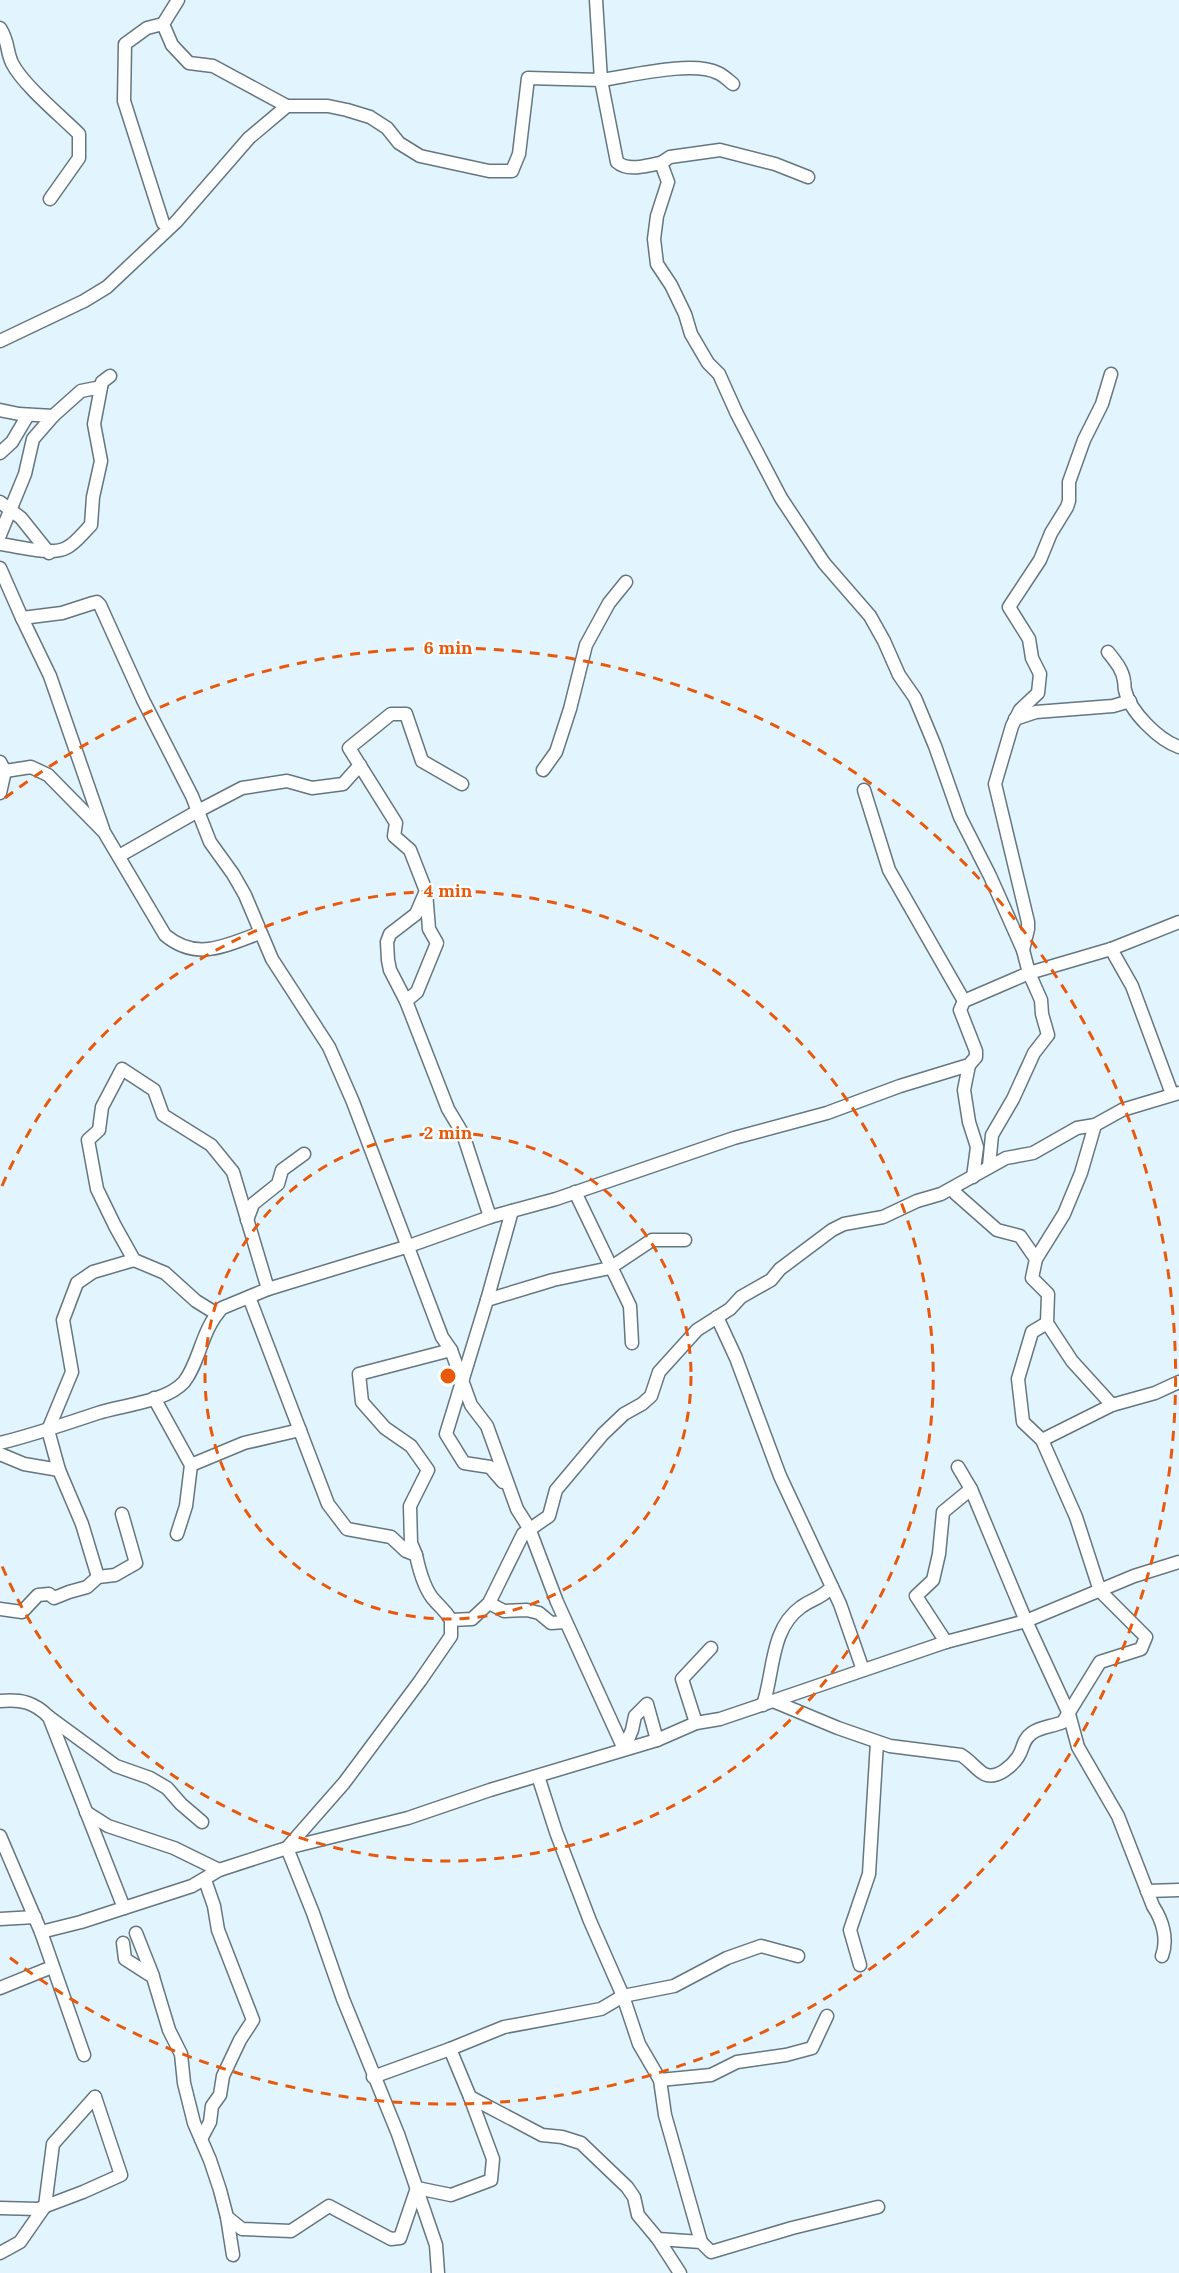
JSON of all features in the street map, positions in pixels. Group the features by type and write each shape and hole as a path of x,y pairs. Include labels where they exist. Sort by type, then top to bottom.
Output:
{"street":[{"path":"163,223 124,100 125,44 147,28 163,24 178,0"},
{"path":"596,0 601,80 617,162 621,166 662,163 670,157 720,150 775,164 808,177"},
{"path":"163,24 172,45 189,63 213,66 286,106 328,106 370,117 387,128 399,143 420,156 489,171 512,171 519,154 528,78 601,80 686,68 718,73 733,84"},
{"path":"0,28 7,39 12,63 24,79 79,134 79,158 50,199"},
{"path":"0,341 84,301 107,287 176,222 249,138 286,106"},
{"path":"662,163 668,182 657,216 654,239 657,264 685,314 691,333 708,363 719,374 781,498 824,563 870,616 899,675 915,698 960,817 990,876 1023,950 1029,973 1041,1000 1048,1035 1034,1053 1013,1099 992,1135 988,1166"},
{"path":"1023,950 1028,922 995,788 1015,719 1020,710 1038,693 1040,674 1032,658 1029,639 1010,607 1040,560 1051,533 1067,507 1069,482 1084,440 1102,404 1111,374"},
{"path":"0,544 29,547 49,553 66,548 91,525 93,497 101,461 94,424 102,382 110,376"},
{"path":"0,535 25,474 33,439 53,416 81,391 101,387"},
{"path":"0,410 28,415 53,416"},
{"path":"0,453 12,442 28,415"},
{"path":"0,502 21,518 49,553"},
{"path":"0,568 50,676 104,832"},
{"path":"543,770 556,752 570,709 586,645 609,603 626,582"},
{"path":"22,618 62,612 93,603 100,605 143,700 198,811 210,842 245,895 272,959 329,1047 353,1102 442,1337 450,1350 471,1405 487,1426 517,1509 529,1528 565,1622 624,1749"},
{"path":"1108,652 1119,667 1130,701 1153,731 1165,741 1179,747"},
{"path":"1015,719 1036,712 1113,706 1130,701"},
{"path":"406,1001 417,992 437,943 429,929 426,891 410,850 394,836 396,823 350,748 391,714 406,714 422,760 462,784"},
{"path":"119,856 242,788 287,781 312,788 343,784 360,765"},
{"path":"0,793 2,767 31,767 48,775 104,832 165,935 174,943 200,951 260,933"},
{"path":"864,790 890,870 964,1001"},
{"path":"426,891 416,914 390,934 387,942 390,970 406,1001 448,1108 463,1134 490,1217"},
{"path":"973,1177 977,1147 969,1122 964,1090 969,1065 976,1057 976,1051 960,1010 964,1001 1029,973 1111,949 1179,922"},
{"path":"451,1620 472,1618 489,1603 523,1534 549,1516 556,1490 584,1454 624,1414 651,1396 659,1372 697,1330 730,1309 741,1297 771,1280 780,1269 832,1230 844,1224 883,1217 955,1186 1006,1158 1033,1153 1077,1128 1095,1125 1122,1110 1176,1093 1132,986 1111,949"},
{"path":"0,1443 174,1391 186,1379 210,1323 222,1308 268,1289 409,1246 490,1217 575,1192 734,1138 827,1113 900,1086 969,1065"},
{"path":"217,1314 196,1300 165,1273 134,1260 97,1189 88,1140 99,1130 102,1107 122,1070 154,1090 163,1115 211,1145 233,1172 268,1289"},
{"path":"1095,1125 1081,1173 1064,1214 1036,1258 1032,1278 1048,1294 1047,1323 1072,1361 1112,1405"},
{"path":"247,1220 253,1204 278,1184 282,1170 304,1154"},
{"path":"955,1186 955,1193 997,1230 1020,1236 1036,1258"},
{"path":"575,1192 630,1306 632,1343"},
{"path":"509,1488 490,1467 464,1462 446,1434 513,1211"},
{"path":"488,1299 553,1280 610,1268 652,1240 685,1240"},
{"path":"98,1577 82,1524 59,1470 48,1430 72,1372 63,1320 77,1283 93,1272 134,1260"},
{"path":"249,1297 328,1504 347,1529 391,1537 406,1551 416,1555"},
{"path":"717,1317 736,1358 780,1476 832,1587 863,1670"},
{"path":"768,1703 890,1746 961,1755 969,1759 982,1773 995,1775 1018,1757 1024,1740 1042,1727 1063,1722 1100,1662 1141,1649 1146,1637 1100,1591 1076,1517 1042,1440 1023,1422 1018,1379 1032,1332 1047,1323"},
{"path":"287,1848 344,1783 451,1636 451,1620 428,1591 411,1543 410,1506 428,1470 411,1446 385,1428 362,1402 359,1374 450,1350"},
{"path":"1042,1440 1112,1405 1179,1382"},
{"path":"154,1398 191,1465 186,1506 177,1534"},
{"path":"191,1465 244,1443 300,1430"},
{"path":"0,1454 24,1464 59,1470"},
{"path":"958,1467 971,1489 1026,1621 1069,1714 1078,1746 1118,1816 1147,1891 1161,1919 1165,1947 1162,1956"},
{"path":"946,1642 916,1596 933,1580 939,1554 943,1512 971,1489"},
{"path":"0,1609 22,1612 38,1595 49,1594 54,1598 87,1587 98,1577 115,1575 136,1563 122,1514"},
{"path":"41,1932 124,1908 205,1880 219,1870 287,1848 408,1818 657,1740 696,1723 720,1719 946,1642 1026,1621 1134,1576 1179,1562"},
{"path":"768,1703 773,1655 784,1626 800,1607 822,1596 832,1587"},
{"path":"489,1603 504,1611 539,1612 551,1623 565,1622"},
{"path":"696,1723 682,1679 711,1648"},
{"path":"0,1701 28,1701 38,1706 49,1717 116,1766 150,1778 167,1788 202,1822"},
{"path":"624,1749 635,1716 647,1704 657,1740"},
{"path":"49,1717 124,1908"},
{"path":"860,1965 850,1930 869,1874 877,1742"},
{"path":"538,1776 556,1832 590,1922 623,1996 639,2044 660,2080 665,2115 701,2242 711,2252 792,2228 878,2207"},
{"path":"86,1812 108,1826 174,1848 219,1870"},
{"path":"0,1836 41,1932 84,2055"},
{"path":"287,1848 373,2077 398,2134 436,2244 438,2273"},
{"path":"201,2139 210,2122 212,2106 220,2095 223,2076 240,2040 253,2020 218,1930 214,1905 205,1880"},
{"path":"1147,1891 1179,1890"},
{"path":"0,1919 35,1917"},
{"path":"136,1933 153,1977 169,2030 181,2054 184,2083 194,2123 210,2160 227,2217 233,2254"},
{"path":"123,1943 125,1959 153,1977"},
{"path":"373,2077 504,2027 602,2008 623,1996 674,1986 727,1958 761,1946 798,1956"},
{"path":"0,1988 52,1967"},
{"path":"660,2080 711,2075 737,2062 786,2055 812,2048 827,2016"},
{"path":"417,2188 451,2195 491,2180 493,2159 450,2049"},
{"path":"0,2208 38,2209 45,2206 83,2192 121,2175 95,2097 53,2144 45,2206 20,2242 0,2253"},
{"path":"470,2097 542,2135 562,2137 581,2143 627,2187 634,2197 638,2215 658,2239 680,2273"},
{"path":"227,2217 242,2229 291,2231 328,2206 391,2239 400,2238 417,2188"},
{"path":"658,2239 701,2242"}]}
